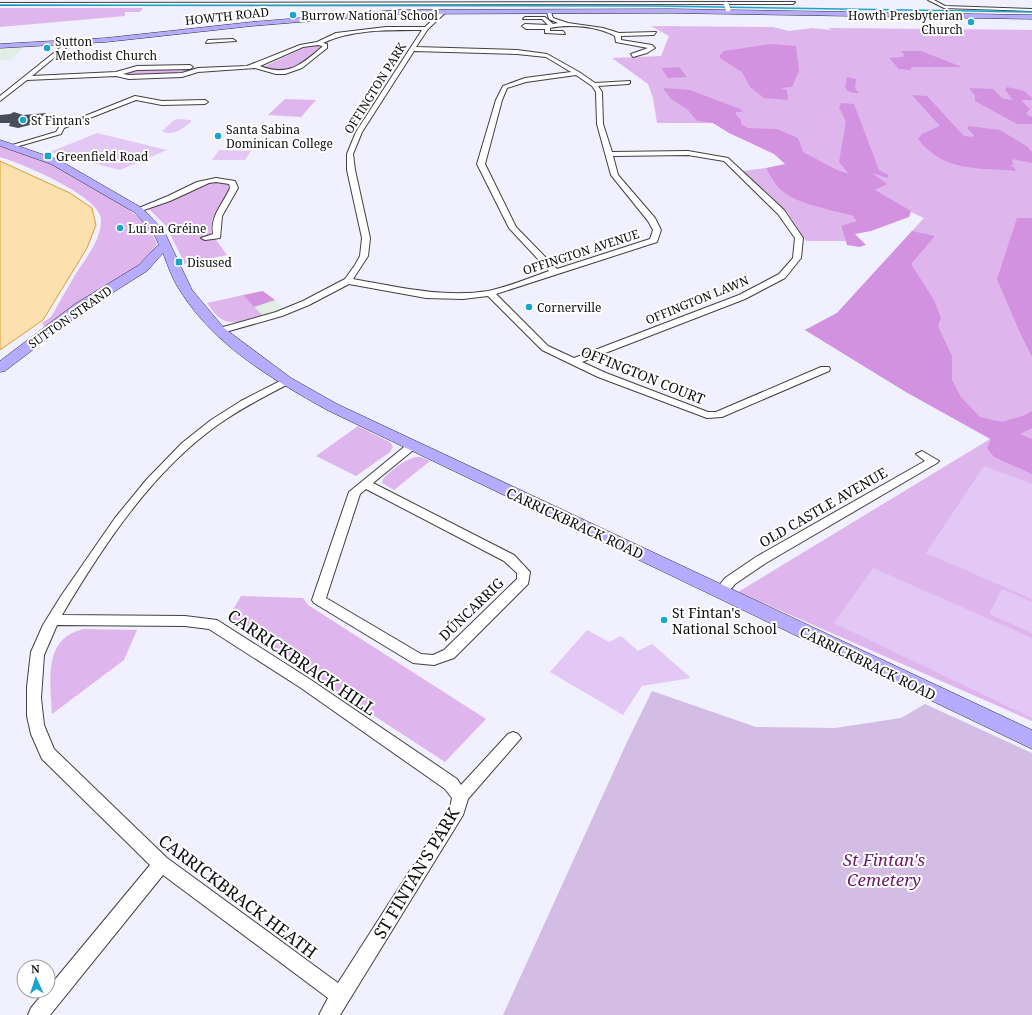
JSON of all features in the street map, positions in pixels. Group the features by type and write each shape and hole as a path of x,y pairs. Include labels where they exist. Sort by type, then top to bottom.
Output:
{"main road":[{"name":"HOWTH ROAD","path":"0,46 215,35 386,12 729,11 1032,17"},
{"path":"0,143 55,162 138,210 153,224 166,247"},
{"name":"CARRICKBRACK ROAD","path":"166,247 186,291 219,331 249,355 286,381 332,407 1032,740"},
{"name":"SUTTON STRAND","path":"0,368 80,307 143,268 160,249 166,247"},
{"name":"SUTTON STRAND","path":"143,268 172,261"}],"street":[{"path":"930,0 944,7 1032,10"},
{"path":"0,4 793,3"},
{"path":"725,4 729,11"},
{"name":"OFFINGTON PARK","path":"219,331 279,314 306,303 348,280 364,256 366,238 351,170 350,154 359,132 414,49 426,28 444,12"},
{"path":"549,12 552,19 563,24 609,31 618,35 654,33"},
{"path":"525,18 543,18 549,26 548,33 563,33"},
{"path":"526,26 549,26 563,24"},
{"path":"573,26 607,25"},
{"path":"641,26 654,33 658,39"},
{"path":"26,78 116,74 129,77 167,76 189,74 198,70 255,66 302,46 318,43 336,35 348,32 426,28"},
{"path":"208,42 215,35 233,41"},
{"path":"618,35 618,41 652,47 645,52 633,55"},
{"path":"0,99 70,42"},
{"path":"255,66 272,72 295,70 302,67 324,48 325,45 318,43"},
{"path":"414,49 517,52 538,55 560,62 594,85 628,82"},
{"path":"554,271 512,228 481,164 499,100 505,87 525,80 577,73"},
{"name":"OFFINGTON AVENUE","path":"348,280 426,295 463,296 490,293 554,271 654,240 657,230 652,220 615,175 600,124 599,92 594,85"},
{"path":"12,146 59,133 60,129 64,126 135,98 162,103 205,102"},
{"name":"OFFINGTON LAWN","path":"572,362 742,297 782,276 797,258 799,238 781,212 726,159 688,153 610,154"},
{"path":"138,210 171,198 198,183 212,180 228,181 232,183 234,188 219,213 215,225 217,236 205,238"},
{"name":"OFFINGTON COURT","path":"490,293 545,348 572,362 693,411 707,415 718,415 826,369"},
{"name":"CARRICKBRACK HEATH","path":"286,381 212,424 180,451 144,491 103,541 53,620 38,652 33,716 39,738 48,754 161,864 341,996"},
{"name":"DÚNCARRIG","path":"365,484 509,558 524,572 523,581 449,654 434,660 418,659 319,600 355,492 413,445"},
{"name":"OLD CASTLE AVENUE","path":"721,592 730,581 761,560 933,461 922,454"},
{"name":"CARRICKBRACK HILL","path":"53,620 185,621 212,624 306,684 451,784 461,796"},
{"name":"ST FINTAN'S PARK","path":"329,1015 457,810 461,796 513,738"},
{"path":"38,1015 161,864"}],"shaded area":[{"path":"565,7 565,10 422,11 422,9"},
{"path":"0,8 143,8 140,12 125,12 125,16 0,27"},
{"path":"651,26 773,27 789,31 812,28 832,30 828,28 1032,30 1032,721 738,592 990,439 906,392 805,330 837,313 924,218 713,123 657,123 653,98 648,84 612,58 661,56 669,36"},
{"path":"771,44 796,46 799,71 792,87 780,88 787,90 788,100 764,98 750,87 742,72 721,59 719,56 724,51"},
{"path":"318,45 323,47 296,67 283,70 274,70 263,67 308,46"},
{"path":"25,46 11,60 0,60 0,52 4,47"},
{"path":"901,51 921,51 962,67 914,67 911,68 911,70 899,69 889,58 903,57 904,55"},
{"path":"679,67 687,77 668,78 661,68"},
{"path":"190,68 190,71 185,73 124,74 130,70"},
{"path":"847,77 856,79 855,88 859,93 851,92 846,89"},
{"path":"1007,87 1024,91 1032,98 1032,100 1021,100 1030,109 1026,114 1032,117 1032,124 1017,124 975,101 975,95 970,90 970,88 993,89 1003,99 1013,100 1005,90"},
{"path":"663,88 690,90 740,109 743,112 736,112 736,115 741,120 741,124 748,128 777,129 798,138 803,152 835,169 849,174 839,162 846,122 839,107 841,103 854,104 879,170 888,175 888,178 872,173 887,184 875,190 911,211 909,217 871,231 855,234 866,245 859,247 847,245 841,226 856,221 853,216 799,201 785,193 774,182 766,168 785,164 774,154 729,133 713,123 697,121 687,109 671,99"},
{"path":"912,95 927,96 964,136 972,137 974,135 968,129 968,126 1000,130 1028,147 1032,152 1032,163 1012,159 1013,165 1009,166 1014,167 1016,171 962,166 939,158 928,150 918,139 922,134 940,126"},
{"path":"285,99 316,100 301,117 268,115"},
{"path":"177,119 191,120 191,122 181,130 174,133 166,133 162,131 173,121"},
{"path":"97,133 167,150 120,170 50,152"},
{"path":"0,146 56,165 124,206 147,224 157,244 138,267 45,327 42,323 51,317 96,242 101,227 101,219 97,210 88,200 74,191 41,173 0,157"},
{"path":"219,150 251,151 245,160 212,160"},
{"path":"0,161 70,193 92,208 96,225 87,248 43,320 0,350"},
{"path":"766,168 773,181 816,206 853,216 856,221 841,227 846,241 806,241 788,213 743,171"},
{"path":"207,182 220,182 228,185 229,191 212,220 211,233 227,255 185,264 166,226 148,208"},
{"path":"1017,218 1032,218 1032,357 997,279"},
{"path":"912,231 935,236 911,264 934,300 941,318 938,326 952,356 952,380 961,397 980,417 1002,422 1025,415 1032,411 1032,428 1020,434 1032,439 1032,474 994,457 987,448 991,439 906,392 805,330 837,313"},
{"path":"263,291 275,300 254,307 243,295"},
{"path":"243,295 263,316 241,322 225,321 218,317 207,303"},
{"path":"275,300 284,309 263,316 254,307"},
{"path":"358,426 391,443 393,447 390,452 356,476 316,456"},
{"path":"415,457 421,457 430,461 394,490 382,483 383,479 393,469"},
{"path":"984,466 1032,484 1032,599 926,553"},
{"path":"873,568 1032,638 1032,718 834,623"},
{"path":"1002,589 1032,602 1032,633 989,614"},
{"path":"241,596 303,598 308,605 486,719 445,762 227,620"},
{"path":"84,629 137,630 124,660 52,714 51,675 55,651 61,641 71,634"},
{"path":"587,630 609,642 621,636 638,651 652,644 691,678 642,686 623,715 550,672"}],"green space":[{"name":"St Fintan's Cemetery","path":"652,691 756,727 835,728 901,718 925,704 1032,753 1032,1015 503,1015 627,742"}],"building":[{"name":"St Fintan's","path":"14,112 23,115 46,113 34,124 18,128 9,126 10,123 0,123 0,115"}],"railway":[{"path":"0,5 655,6 1032,12"}],"place":[{"name":"Burrow National School","path":"293,15"},
{"name":"Howth Presbyterian Church","path":"971,22"},
{"name":"Sutton Methodist Church","path":"47,48"},
{"name":"St Fintan's","path":"23,120"},
{"name":"Santa Sabina Dominican College","path":"218,136"},
{"name":"Greenfield Road","path":"48,156"},
{"name":"Luí na Gréine","path":"120,228"},
{"name":"Disused","path":"179,262"},
{"name":"Cornerville","path":"529,307"},
{"name":"St Fintan's National School","path":"664,620"}]}
